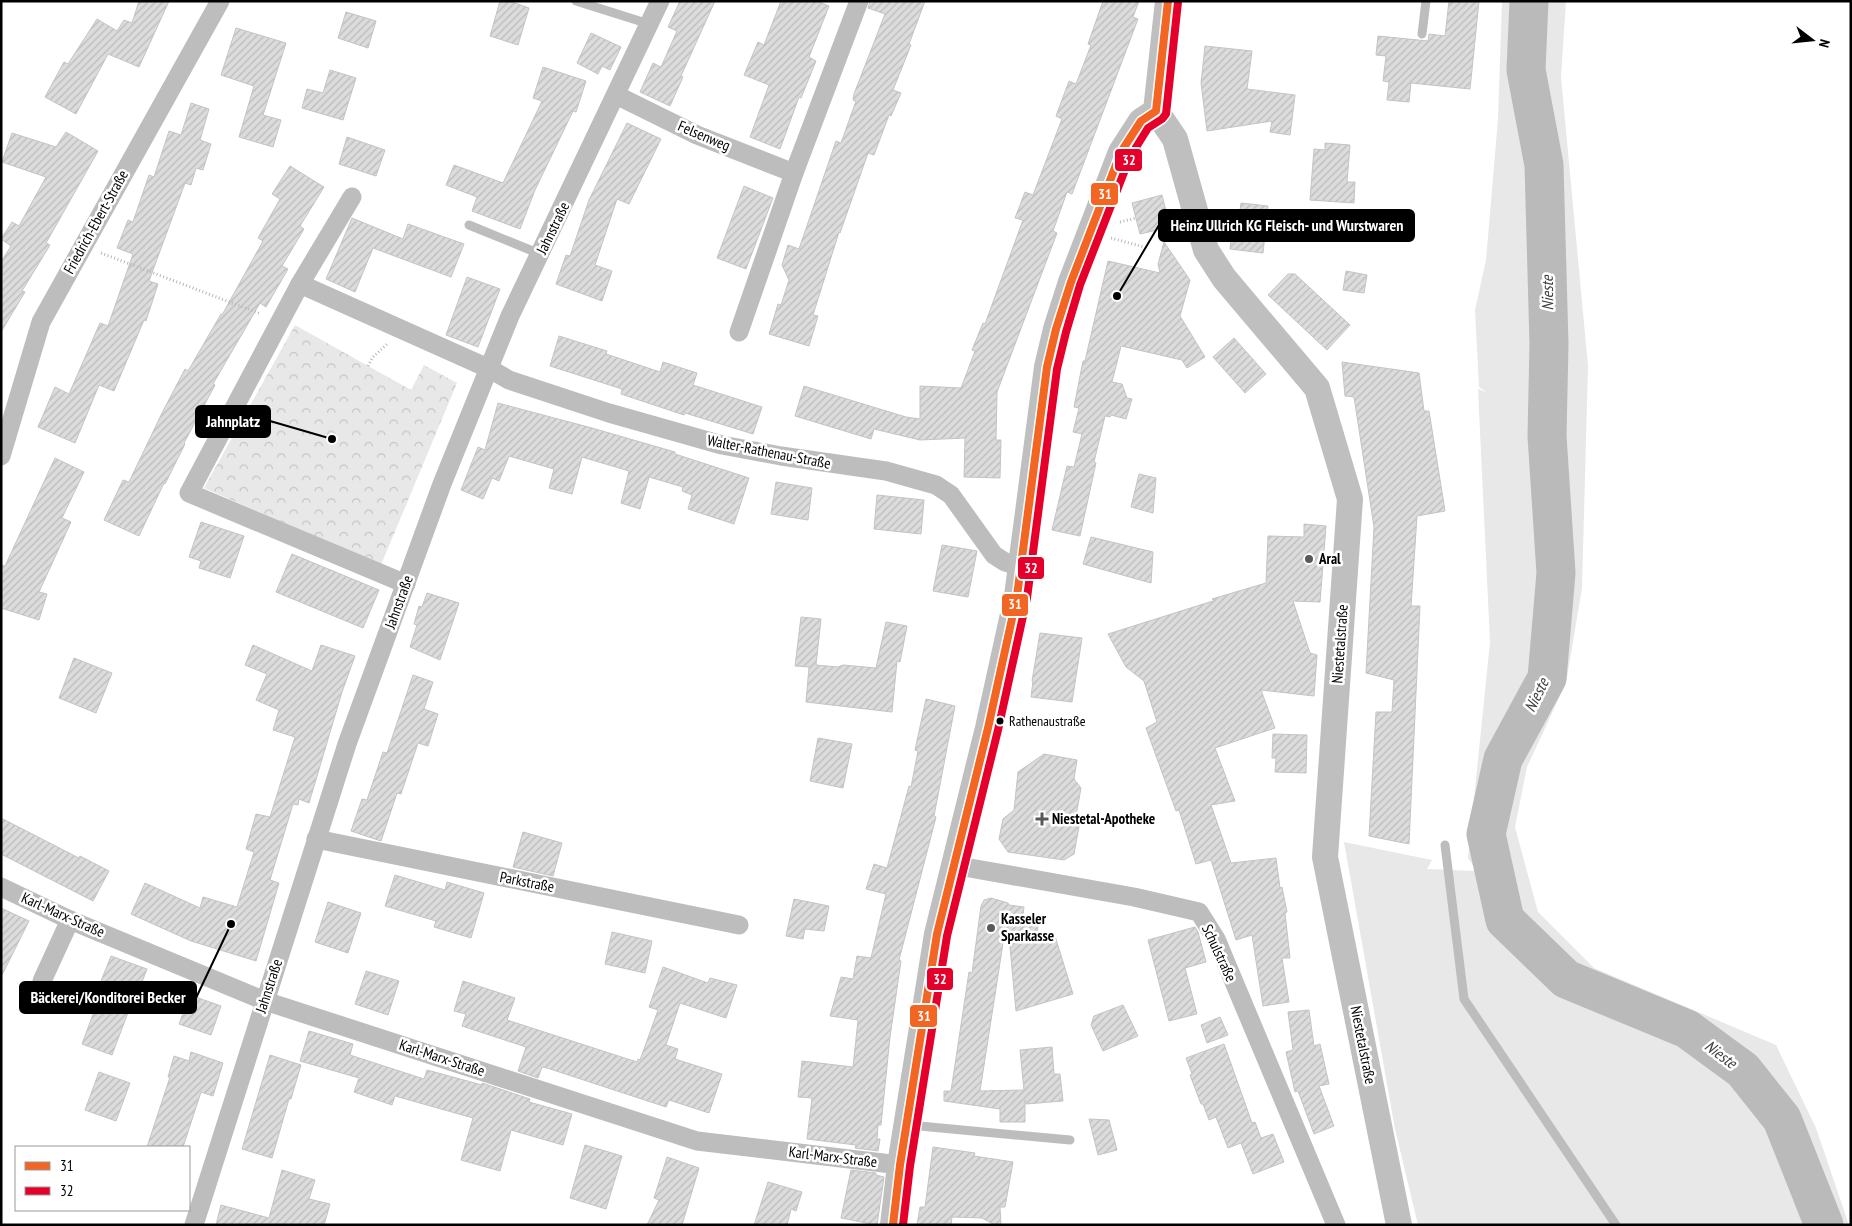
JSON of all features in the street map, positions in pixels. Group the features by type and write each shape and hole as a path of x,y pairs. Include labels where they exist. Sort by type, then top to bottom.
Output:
{"main road":[{"path":"893,1225 906,1125 937,934 988,728 1017,596 1047,367 1056,329 1072,282 1121,152 1141,122 1156,110 1168,1"},
{"name":"Niestetalstraße","path":"1156,110 1175,139 1206,250 1224,278 1317,388 1350,499 1325,857 1399,1225"}],"street":[{"name":"Friedrich-Ebert-Straße","path":"1,456 42,322 220,1"},
{"name":"Jahnstraße","path":"194,1225 347,744 442,484 510,316 660,1"},
{"path":"739,332 794,173 859,1"},
{"name":"Felsenweg","path":"616,95 697,135 794,173"},
{"path":"352,197 300,284 189,493 406,584"},
{"name":"Walter-Rathenau-Straße","path":"300,284 490,369 509,380 609,413 722,445 781,456 886,471 936,485 951,494 994,555 1005,562 1021,567"},
{"name":"Parkstraße","path":"316,840 739,925"},
{"name":"Schulstraße","path":"953,865 1134,897 1199,912 1216,939 1336,1225"},
{"name":"Karl-Marx-Straße","path":"1,888 70,920 265,1000 698,1141 900,1165"},
{"path":"42,981 70,920"}],"lane":[{"path":"576,1 649,24"},
{"path":"1422,34 1426,1"},
{"path":"469,225 540,254"},
{"path":"1445,845 1464,999 1616,1225"},
{"path":"906,1125 1070,1140"}],"path":[{"path":"1127,220 1136,218"},
{"path":"1164,229 1172,227"},
{"path":"1115,239 1144,247"},
{"path":"83,247 280,322"},
{"path":"368,366 373,357 389,342"}],"green space":[{"path":"1502,1 1566,1 1561,77 1588,366 1582,588 1566,683 1527,767 1515,827 1538,912 1594,968 1776,1045 1816,1128 1849,1225 1418,1225 1395,1129 1344,842 1432,860 1427,869 1477,871 1468,858 1490,642 1478,389 1486,392 1479,387 1475,310 1486,260 1498,119"},
{"path":"295,325 411,390 424,365 457,383 381,565 204,488"}],"building":[{"path":"139,1 169,1 139,67 108,54 76,114 45,97 64,62 68,64 97,19 117,31 124,20 132,23"},
{"path":"500,1 509,1 529,8 518,45 490,36"},
{"path":"680,1 715,1 681,76 683,77 670,106 640,92 653,63 661,67 677,31 668,27"},
{"path":"781,1 816,1 829,6 809,57 816,61 801,98 799,97 780,149 750,137 769,85 744,75 758,42 764,45"},
{"path":"870,1 925,1 909,44 911,45 893,90 901,93 891,116 889,115 874,155 868,153 839,232 813,315 818,316 809,346 769,334 778,304 781,305 789,280 782,265 788,245 799,249 836,141 841,143 856,101 853,100 854,94 885,14 868,8"},
{"path":"1103,1 1139,1 1133,17 1138,19 1072,194 1067,192 1053,231 1057,233 997,392 996,440 1001,440 1000,478 964,477 965,438 920,440 874,429 871,439 795,416 804,386 906,417 920,419 920,386 961,388 975,351 972,350 983,323 985,324 1023,220 1015,218 1025,192 1033,195 1062,119 1056,116 1069,81 1076,84 1091,45 1088,44"},
{"path":"1449,1 1479,1 1470,89 1411,83 1409,102 1387,100 1389,82 1383,81 1386,56 1376,55 1378,36 1428,41 1429,34 1445,36"},
{"path":"346,12 376,21 368,48 338,38"},
{"path":"236,28 286,43 263,115 281,120 273,147 239,137 254,86 221,75"},
{"path":"591,33 621,47 610,70 602,66 598,74 577,63"},
{"path":"1205,46 1252,51 1247,89 1295,95 1290,135 1270,132 1272,121 1207,131 1201,83"},
{"path":"543,67 586,81 576,112 573,111 535,190 520,229 472,211 477,197 446,185 454,165 503,183 542,101 533,98"},
{"path":"330,70 356,78 343,120 302,108 307,89 323,93"},
{"path":"191,103 209,109 200,140 211,144 203,170 196,168 191,185 185,183 149,281 158,284 146,321 144,320 114,391 99,385 75,443 38,427 55,387 69,394 100,323 108,326 133,254 117,248 128,220 133,222 149,175 154,177 169,131 181,135"},
{"path":"627,123 661,139 629,204 617,199 595,265 612,271 602,301 556,284 566,255 570,256 589,200"},
{"path":"66,132 98,151 46,243 50,245 22,291 25,292 1,332 1,262 11,246 1,239 12,222 19,226 46,177 2,162 12,133 56,147"},
{"path":"347,137 385,150 376,176 339,164"},
{"path":"1325,143 1350,145 1347,182 1355,182 1354,203 1310,200 1314,149 1325,150"},
{"path":"290,166 324,187 300,226 304,229 282,266 288,269 266,307 260,303 213,384 215,385 184,443 139,536 104,520 123,480 129,482 185,369 188,371 263,241 258,238 280,199 272,194"},
{"path":"744,186 773,198 746,269 717,258"},
{"path":"1162,195 1170,227 1140,234 1132,203"},
{"path":"1241,203 1268,206 1263,253 1230,249 1233,217 1239,217"},
{"path":"352,218 403,239 408,224 464,244 451,277 373,248 355,292 326,279"},
{"path":"1164,242 1190,280 1180,316 1205,357 1187,368 1182,360 1121,346 1112,382 1122,384 1127,398 1132,399 1126,419 1111,415 1110,417 1105,416 1080,536 1052,530 1067,466 1074,467 1082,434 1073,432 1079,408 1074,407 1083,361 1085,361 1108,261 1160,273 1158,264"},
{"path":"1346,271 1367,275 1364,293 1343,290"},
{"path":"1288,274 1295,274 1350,325 1327,350 1268,295"},
{"path":"467,277 500,289 478,347 446,335"},
{"path":"559,336 607,351 606,354 660,372 663,362 697,373 693,385 762,407 753,434 685,413 684,415 621,394 622,389 550,366"},
{"path":"1234,338 1266,374 1245,393 1213,357"},
{"path":"1342,362 1419,373 1424,411 1429,411 1445,511 1417,516 1411,606 1420,606 1409,844 1369,836 1376,712 1392,712 1394,680 1366,673 1374,527 1354,397 1345,396"},
{"path":"498,403 675,452 675,454 749,478 734,524 688,509 692,495 682,491 683,487 649,477 640,509 621,503 629,471 582,457 572,494 549,488 554,469 509,456 499,481 492,478 483,499 461,490 478,447 485,450"},
{"path":"55,458 84,472 62,518 71,522 39,592 47,594 39,620 1,608 1,565 5,566"},
{"path":"1139,474 1156,478 1153,513 1131,507"},
{"path":"776,482 812,488 808,520 771,514"},
{"path":"877,495 924,500 921,534 874,529"},
{"path":"201,522 244,536 230,578 199,568 201,561 189,557"},
{"path":"1304,524 1326,526 1320,602 1293,601 1310,653 1317,655 1314,696 1261,690 1275,728 1215,748 1235,801 1211,805 1231,863 1276,858 1280,888 1282,887 1287,912 1285,913 1290,958 1282,958 1289,1002 1263,1006 1252,935 1236,940 1211,860 1196,864 1179,810 1176,811 1146,728 1157,722 1144,681 1126,667 1108,634 1266,583 1268,536 1304,537"},
{"path":"1091,537 1153,552 1151,583 1083,564"},
{"path":"942,545 977,551 968,597 933,591"},
{"path":"292,554 379,590 363,628 276,592"},
{"path":"427,593 459,603 440,660 410,647 417,625 414,624 419,606 422,607"},
{"path":"801,617 821,619 816,665 838,667 843,665 876,668 886,622 907,626 900,662 897,661 892,712 806,702 809,667 795,666"},
{"path":"1040,633 1082,638 1072,702 1031,697"},
{"path":"253,645 312,671 321,645 355,656 342,692 309,803 299,799 298,805 293,804 270,880 279,883 256,961 191,941 131,914 145,883 200,908 203,897 237,907 254,852 246,849 256,814 270,817 295,737 273,730 279,710 256,700 267,674 245,665"},
{"path":"74,658 112,673 96,713 59,698"},
{"path":"413,675 433,682 424,709 438,714 428,746 418,743 401,794 397,793 381,841 351,831 362,799 367,800 383,752 387,753"},
{"path":"926,699 955,706 934,816 936,817 899,960 901,961 890,1037 881,1125 878,1125 877,1139 880,1139 878,1151 855,1148 856,1145 807,1139 812,1098 798,1097 802,1061 853,1067 858,1020 830,1016 841,977 853,979 857,956 871,958 886,894 866,889 874,864 887,868 909,786 911,787 918,751 915,750"},
{"path":"1273,734 1307,735 1306,773 1275,772 1276,758 1272,758"},
{"path":"818,738 852,744 843,788 810,781"},
{"path":"1044,754 1077,760 1074,779 1081,788 1076,816 1080,821 1074,854 1064,860 1008,852 999,839 1003,819 1014,810 1018,772"},
{"path":"1,818 79,858 80,856 109,871 93,901 1,854"},
{"path":"523,832 562,843 553,876 513,867"},
{"path":"395,875 445,890 447,882 484,893 471,938 434,927 436,921 385,906"},
{"path":"991,898 1008,903 1009,905 1024,907 1023,916 1039,918 1036,942 1055,936 1073,994 1016,1011 1009,937 1004,937 980,1091 1024,1090 1020,1050 1052,1047 1054,1074 1060,1074 1063,1101 1026,1104 1025,1100 1025,1122 1000,1122 1000,1109 944,1101 944,1091 951,1091 969,972 972,973 981,906 984,900"},
{"path":"794,899 829,906 824,931 805,929 803,939 786,936"},
{"path":"328,902 361,913 348,953 315,942"},
{"path":"1,908 29,921 1,977"},
{"path":"1195,927 1206,962 1185,968 1197,1014 1169,1021 1148,940"},
{"path":"612,932 652,941 645,973 605,964"},
{"path":"111,956 147,969 137,995 135,994 112,1055 82,1044 105,982 101,981"},
{"path":"663,967 708,983 710,978 737,985 726,1018 680,1003 666,1045 678,1049 675,1059 722,1074 709,1113 669,1100 666,1107 547,1068 542,1067 538,1078 518,1071 526,1047 462,1026 466,1014 454,1011 463,981 515,998 507,1020 637,1062 638,1059 640,1060 658,1010 649,1007"},
{"path":"366,971 399,981 388,1015 355,1004"},
{"path":"190,995 221,1006 211,1035 179,1024"},
{"path":"1123,1005 1138,1036 1103,1051 1091,1025 1094,1016"},
{"path":"1309,1010 1314,1046 1320,1044 1329,1084 1319,1086 1334,1126 1314,1134 1298,1091 1295,1092 1286,1052 1293,1050 1288,1012"},
{"path":"1220,1017 1228,1035 1207,1043 1201,1025"},
{"path":"309,1031 353,1044 350,1055 424,1079 427,1070 482,1085 482,1083 530,1099 529,1102 572,1114 563,1145 511,1130 500,1171 461,1160 473,1118 395,1096 392,1105 354,1092 359,1078 300,1061"},
{"path":"1224,1044 1252,1123 1255,1122 1261,1138 1273,1134 1284,1162 1253,1174 1241,1143 1228,1148 1216,1117 1209,1120 1190,1075 1192,1074 1186,1058"},
{"path":"191,1052 223,1063 213,1096 201,1092 183,1146 147,1146 170,1077 168,1077 174,1056 189,1061"},
{"path":"270,1055 301,1065 272,1158 242,1149"},
{"path":"99,1072 130,1083 116,1121 85,1110"},
{"path":"1089,1119 1109,1120 1117,1150 1098,1155"},
{"path":"585,1145 622,1156 606,1209 570,1198"},
{"path":"933,1147 975,1153 974,1156 1013,1162 1005,1207 1000,1207 1001,1225 995,1225 982,1218 952,1217 951,1225 917,1225 920,1207 925,1207"},
{"path":"667,1157 699,1168 682,1225 647,1225 659,1200 654,1198"},
{"path":"282,1170 315,1180 309,1199 330,1204 324,1225 216,1225 221,1205 269,1218"},
{"path":"851,1170 876,1173 876,1175 884,1177 877,1225 841,1218"},
{"path":"768,1182 802,1192 796,1211 791,1209 787,1225 754,1225"}],"waterway":[{"name":"Nieste","path":"1529,1 1526,70 1544,165 1549,344 1547,436 1556,573 1547,678 1503,759 1486,834 1505,920 1566,979 1687,1029 1743,1070 1782,1119 1824,1225"}],"transit line":[{"name":"31","path":"893,1225 900,1165 937,934 988,728 1017,596 1047,367 1056,329 1071,282 1121,152 1141,121 1156,111 1168,1"},
{"name":"32","path":"903,1225 910,1166 947,936 998,730 1027,598 1057,369 1080,285 1130,157 1148,128 1166,114 1178,2"}],"place":[{"name":"Heinz Ullrich KG Fleisch- und Wurstwaren","path":"1117,296"},
{"name":"Jahnplatz","path":"332,439"},
{"name":"Aral","path":"1309,559"},
{"name":"Rathenaustraße","path":"1000,721"},
{"name":"Niestetal-Apotheke","path":"1042,819"},
{"name":"Bäckerei/Konditorei Becker","path":"231,924"},
{"name":"Kasseler Sparkasse","path":"991,928"}]}
